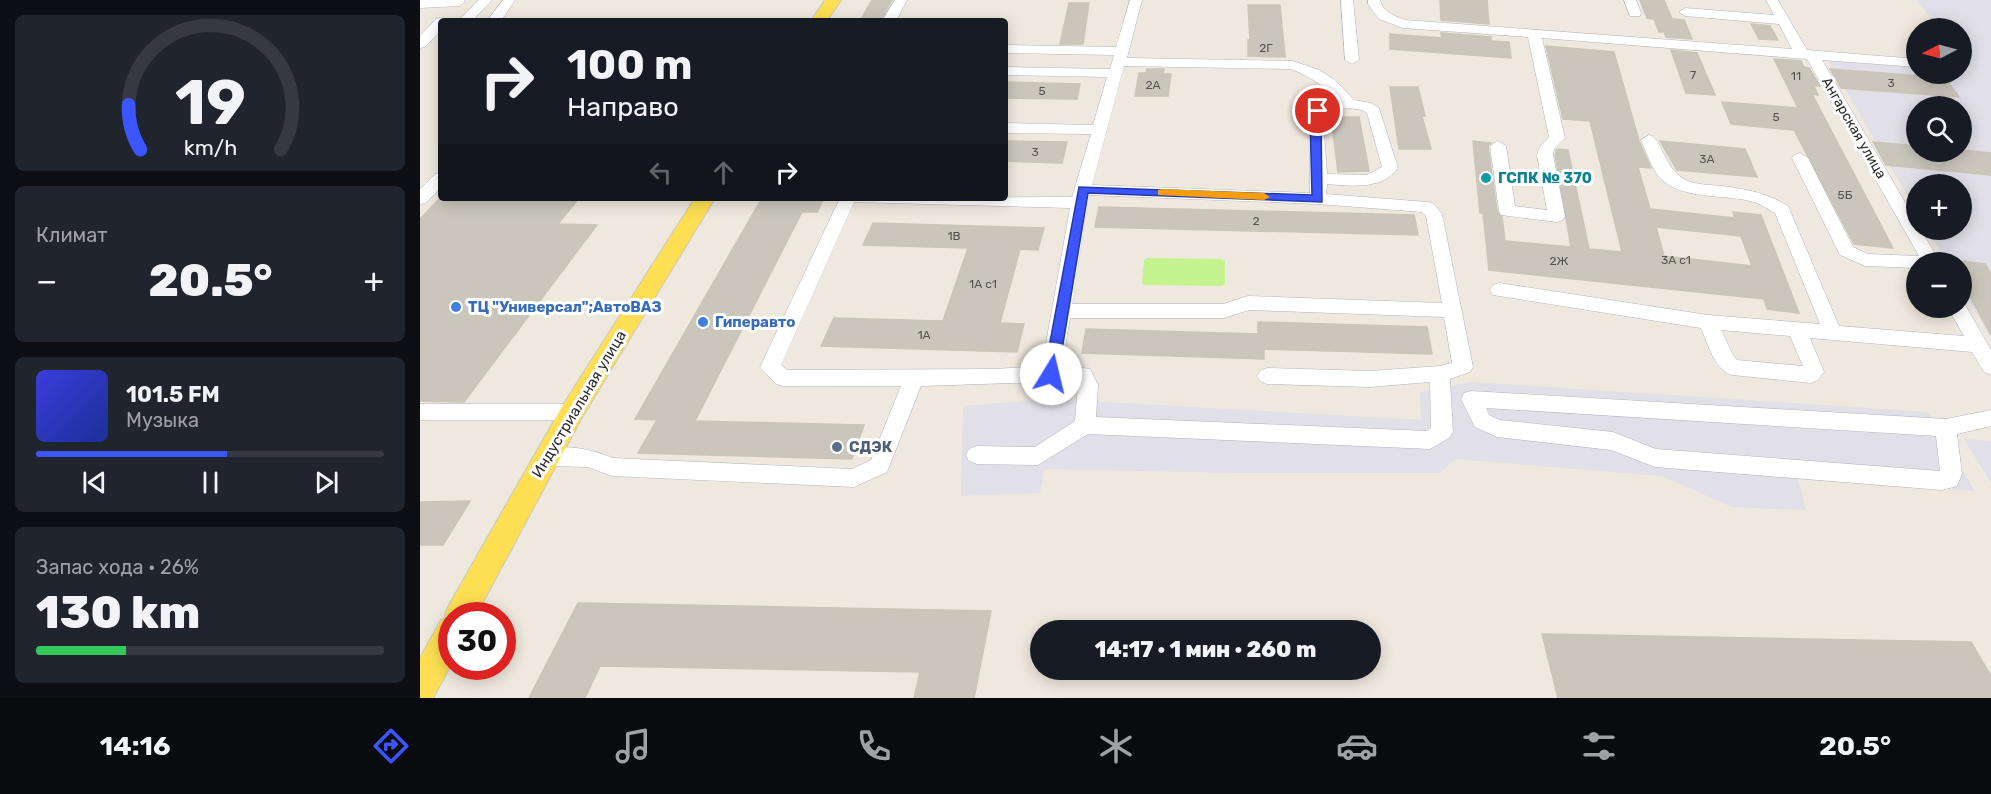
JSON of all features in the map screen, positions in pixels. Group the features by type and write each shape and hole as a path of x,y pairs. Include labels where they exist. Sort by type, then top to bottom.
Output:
{"main road":[{"path":"821,18 833,0"},
{"name":"Индустриальная улица","path":"467,602 572,412 703,201"},
{"path":"420,689 438,656"}],"street":[{"path":"468,18 486,0"},
{"path":"496,18 509,0"},
{"path":"895,11 913,0"},
{"path":"1051,374 1081,196 1136,0"},
{"path":"1347,0 1352,60"},
{"path":"1374,0 1374,4 1384,16 1403,24 1906,62"},
{"path":"1630,0 1635,13"},
{"name":"Ангарская улица","path":"1772,0 1925,252"},
{"path":"420,4 460,1"},
{"path":"444,18 460,1"},
{"path":"1684,12 1783,20"},
{"path":"420,44 438,24"},
{"path":"1498,146 1508,211 1557,216 1545,155 1547,148 1557,138 1534,34"},
{"path":"420,51 438,45"},
{"path":"1008,49 1119,62"},
{"path":"1008,71 1119,62 1293,65 1314,73 1330,83 1348,104"},
{"path":"1318,199 1316,117 1321,107 1348,104 1366,106 1374,111 1390,168 1385,175 1376,179 1319,179"},
{"path":"1008,129 1099,130"},
{"path":"1649,140 1667,176 1686,185 1770,200 1782,210 1832,331"},
{"path":"1800,158 1846,251 1864,260 1906,262"},
{"path":"420,199 438,181"},
{"path":"1008,197 1318,199 1427,207 1434,214 1463,367 1440,374 1370,379 1267,376"},
{"path":"847,201 770,367 783,378 914,379 1083,374 1088,385 1085,424"},
{"path":"1499,290 1708,321 1979,345"},
{"path":"1060,311 1224,311 1248,303 1451,310"},
{"path":"1963,318 1991,367"},
{"path":"1708,321 1725,360 1732,368 1811,375 1814,372 1813,368 1796,328"},
{"path":"977,455 1038,456 1085,424 1430,440 1442,432 1439,401 1440,374"},
{"path":"547,457 589,458 612,466 855,478 879,466 914,379"},
{"path":"1946,428 1951,474 1949,479 1942,481 1655,458 1613,441 1497,428 1482,421 1474,411 1471,399 1946,428 1991,418"},
{"path":"420,412 572,412"}],"shaded area":[{"path":"1916,0 1991,0 1991,338 1972,306 1972,252 1941,252 1933,240 1972,240 1972,174 1906,174 1906,193 1828,60 1906,66 1906,84 1972,84 1972,18 1931,18"},
{"path":"1471,382 1928,412 1975,491 1798,478 1806,510 1732,507 1662,476 1456,459 1439,473 1238,473 1044,469 1040,493 961,496 963,406 1048,399 1421,420 1420,392"},
{"path":"1964,439 1991,441 1991,483"}],"green space":[{"path":"1147,258 1222,259 1225,261 1225,283 1222,286 1145,285 1142,283 1144,260"}],"building":[{"path":"872,0 892,0 882,18 862,18"},
{"path":"1440,0 1487,0 1489,24 1441,20"},
{"path":"1640,0 1664,0 1672,19 1684,20 1692,39 1666,37 1664,32 1659,32 1654,19 1647,18"},
{"path":"1069,3 1089,3 1083,44 1060,44"},
{"path":"1248,5 1280,5 1285,57 1248,56 1248,40 1250,40"},
{"path":"1751,24 1770,26 1778,40 1759,39"},
{"path":"1441,33 1491,37 1491,41 1509,42 1511,58 1390,49 1390,34 1442,38"},
{"path":"1546,46 1614,52 1639,141 1651,168 1638,167 1650,209 1735,218 1733,212 1761,215 1799,313 1767,309 1764,299 1489,270 1483,213 1480,213 1473,141 1491,143 1488,146 1497,211 1502,217 1505,241 1571,247 1555,155 1557,149 1568,150 1589,249 1622,252 1590,121 1563,119","holes":["1656,227 1741,236 1752,266 1664,256"]},
{"path":"1671,50 1697,53 1715,95 1686,93"},
{"path":"1774,59 1801,61 1804,67 1809,68 1820,86 1814,86 1818,95 1812,94 1893,248 1854,244 1794,130 1731,124 1722,102 1798,108"},
{"path":"1147,69 1164,69 1163,74 1171,74 1168,96 1135,96 1139,73 1146,73"},
{"path":"1830,69 1906,75 1906,84 1949,84 1958,96 1946,96 1841,88"},
{"path":"1008,82 1080,84 1077,99 1008,98"},
{"path":"1390,87 1418,87 1425,116 1422,116 1431,149 1399,149"},
{"path":"1331,117 1359,117 1369,171 1338,172"},
{"path":"1008,141 1067,142 1062,163 1008,161"},
{"path":"1660,141 1745,149 1757,177 1677,170"},
{"path":"1873,142 1906,145 1906,162 1972,162 1972,151 1991,153 1991,175 1886,165"},
{"name":"ТЦ \"Универсал\";АвтоВАЗ","path":"438,200 577,201 558,224 597,225 464,402 420,401 420,219"},
{"path":"760,201 822,201 817,212 802,212 695,421 864,425 852,459 638,453 657,420 635,419"},
{"path":"1099,207 1414,215 1418,235 1095,227"},
{"path":"873,223 1044,228 1038,250 1020,249 1000,323 1024,324 1017,352 821,346 834,318 943,321 968,248 863,245"},
{"path":"1972,262 1985,264 1991,274 1991,335 1972,300"},
{"path":"1258,322 1427,327 1432,354 1264,349 1264,359 1082,353 1086,329 1258,334"},
{"path":"470,501 443,545 420,545 420,502"},
{"path":"578,603 991,611 974,698 914,698 920,672 600,666 585,698 529,698"},
{"path":"1542,634 1971,642 1991,676 1991,698 1558,698"}],"slow traffic":[{"path":"1162,193 1264,197"}],"place":[{"name":"ГСПК № 370","path":"1486,178"},
{"name":"ТЦ \"Универсал\";АвтоВАЗ","path":"456,307"},
{"name":"Гиперавто","path":"703,322"},
{"name":"СДЭК","path":"837,447"}],"route":[{"path":"1051,374 1060,311 1083,190 1318,199 1316,117 1318,111"}]}
